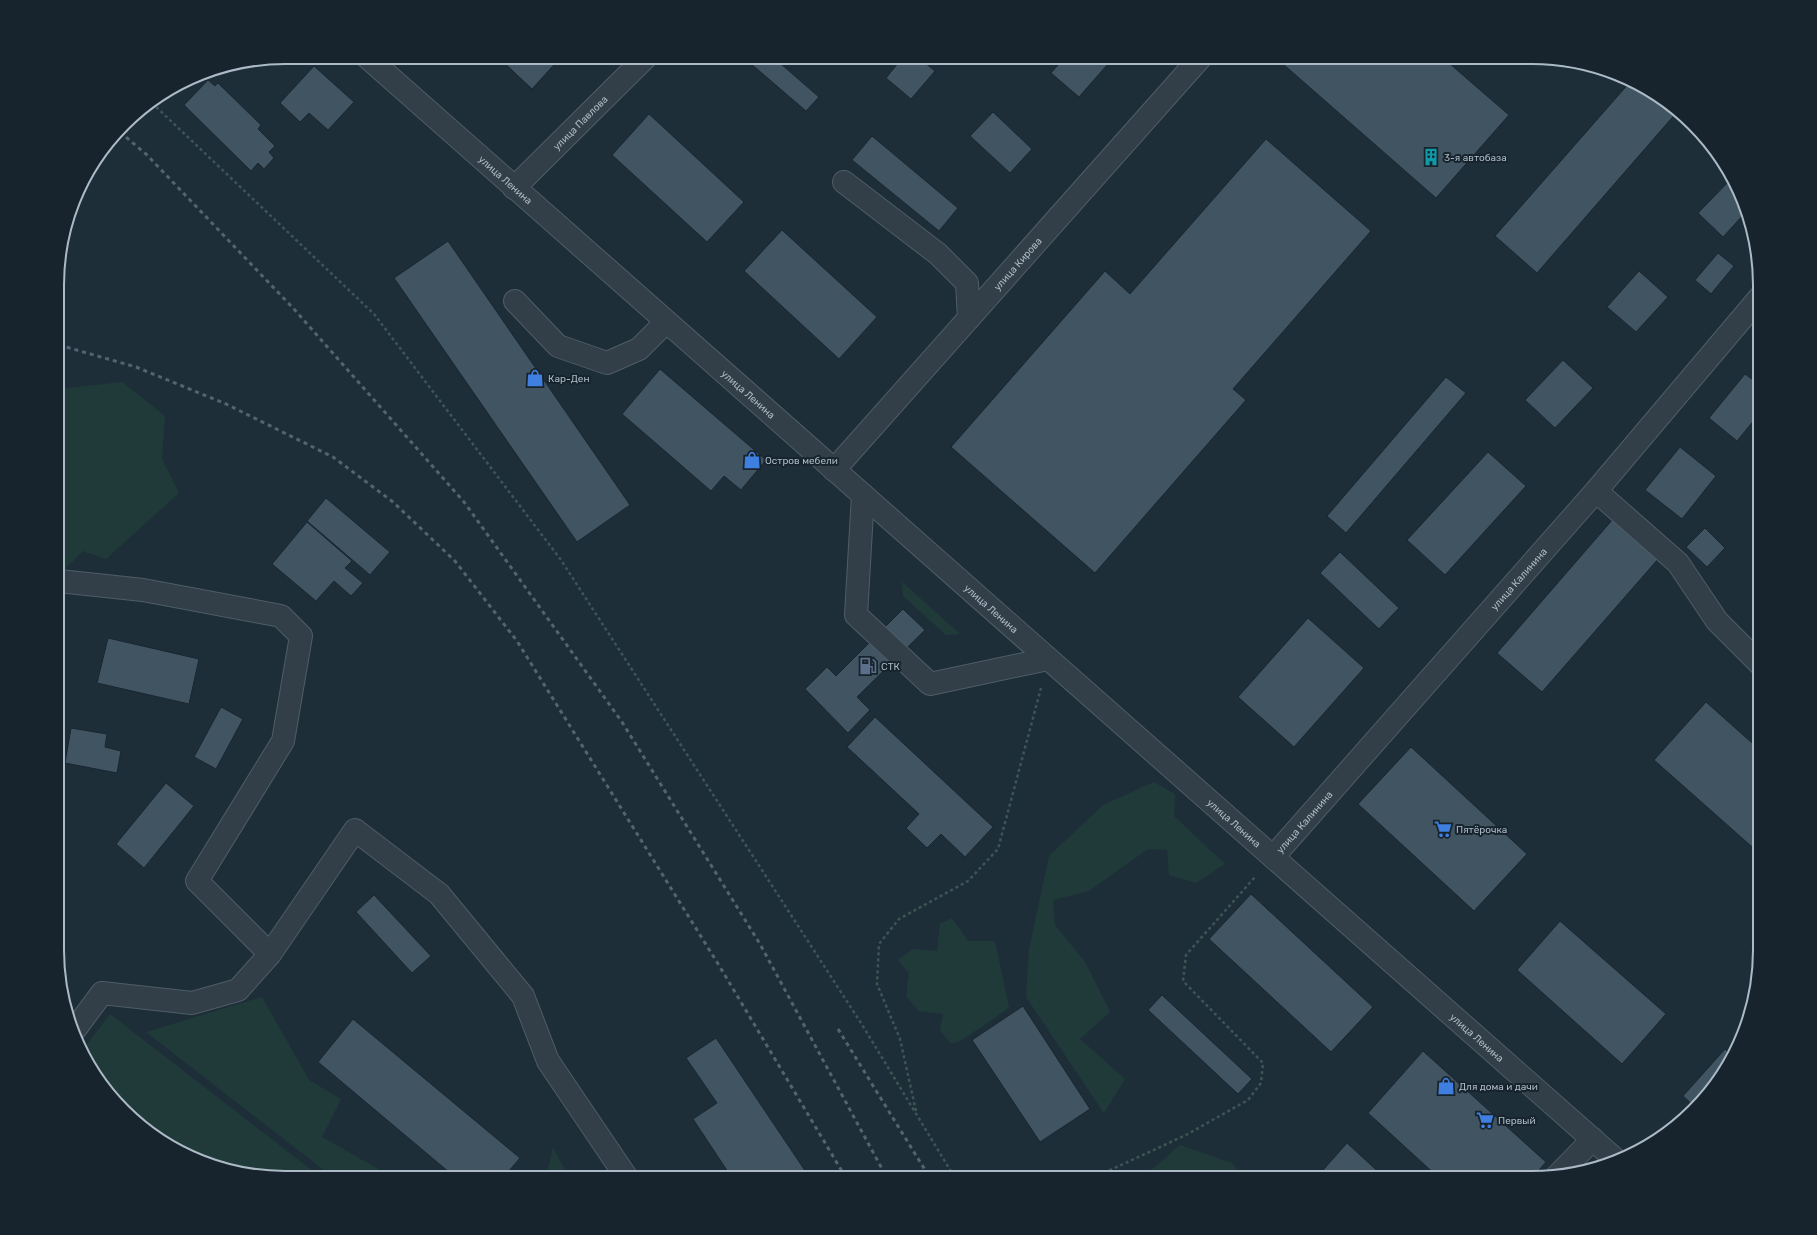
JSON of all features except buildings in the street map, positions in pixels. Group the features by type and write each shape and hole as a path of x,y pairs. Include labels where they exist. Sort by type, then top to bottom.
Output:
{"street":[{"name":"улица Ленина","path":"375,64 1611,1156"},
{"name":"улица Павлова","path":"514,188 639,64"},
{"name":"улица Кирова","path":"834,470 1195,64"},
{"path":"844,182 938,254 967,283 969,318"},
{"path":"515,301 558,346 606,363 639,350 666,322"},
{"name":"улица Калинина","path":"1273,857 1596,491 1753,305"},
{"path":"1596,491 1678,563 1717,621 1753,657"},
{"path":"863,495 856,615 930,684 1048,659"},
{"path":"64,582 143,590 281,616 301,636 283,741 197,882 270,954"},
{"path":"78,1026 102,993 192,1003 238,990 270,954 355,830 440,894 523,996 548,1061 622,1171"},
{"path":"1564,1168 1593,1139"}],"path":[{"path":"155,106 374,314 562,560 861,1024 951,1171"},
{"path":"916,1114 900,1039 877,984 879,944 899,919 968,881 998,850 1048,659"},
{"path":"1109,1171 1186,1135 1248,1100 1261,1083 1263,1063 1183,981 1186,955 1273,857"}],"green space":[{"path":"122,382 165,416 162,459 179,493 106,559 83,551 64,570 64,388"},
{"path":"902,582 960,634 946,635 903,596"},
{"path":"1154,782 1175,794 1174,816 1225,864 1196,883 1169,875 1167,850 1148,849 1089,891 1053,900 1055,925 1085,962 1110,1012 1080,1039 1125,1079 1104,1113 1026,997 1029,949 1049,856 1103,805"},
{"path":"952,918 968,941 995,941 1009,1008 962,1040 952,1044 940,1031 943,1014 919,1011 906,996 909,973 898,960 913,949 937,951 940,924"},
{"path":"262,997 309,1080 341,1099 322,1137 382,1171 325,1171 146,1032"},
{"path":"110,1014 313,1171 271,1171 242,1167 214,1159 187,1148 162,1134 139,1116 119,1096 101,1073 86,1046"},
{"path":"1180,1145 1232,1163 1238,1171 1150,1171"},
{"path":"553,1147 565,1171 548,1171"}],"railway":[{"path":"123,135 147,155 293,308 464,502 622,722 760,944 883,1171"},
{"path":"64,346 136,367 226,404 333,457 393,502 455,561 517,641 720,967 842,1171"},
{"path":"838,1029 926,1171"}],"place":[{"name":"3-я автобаза","path":"1431,157"},
{"name":"Кар-Ден","path":"535,378"},
{"name":"Остров мебели","path":"752,460"},
{"name":"СТК","path":"868,666"},
{"name":"Пятёрочка","path":"1443,829"},
{"name":"Для дома и дачи","path":"1446,1086"},
{"name":"Первый","path":"1485,1120"}]}
